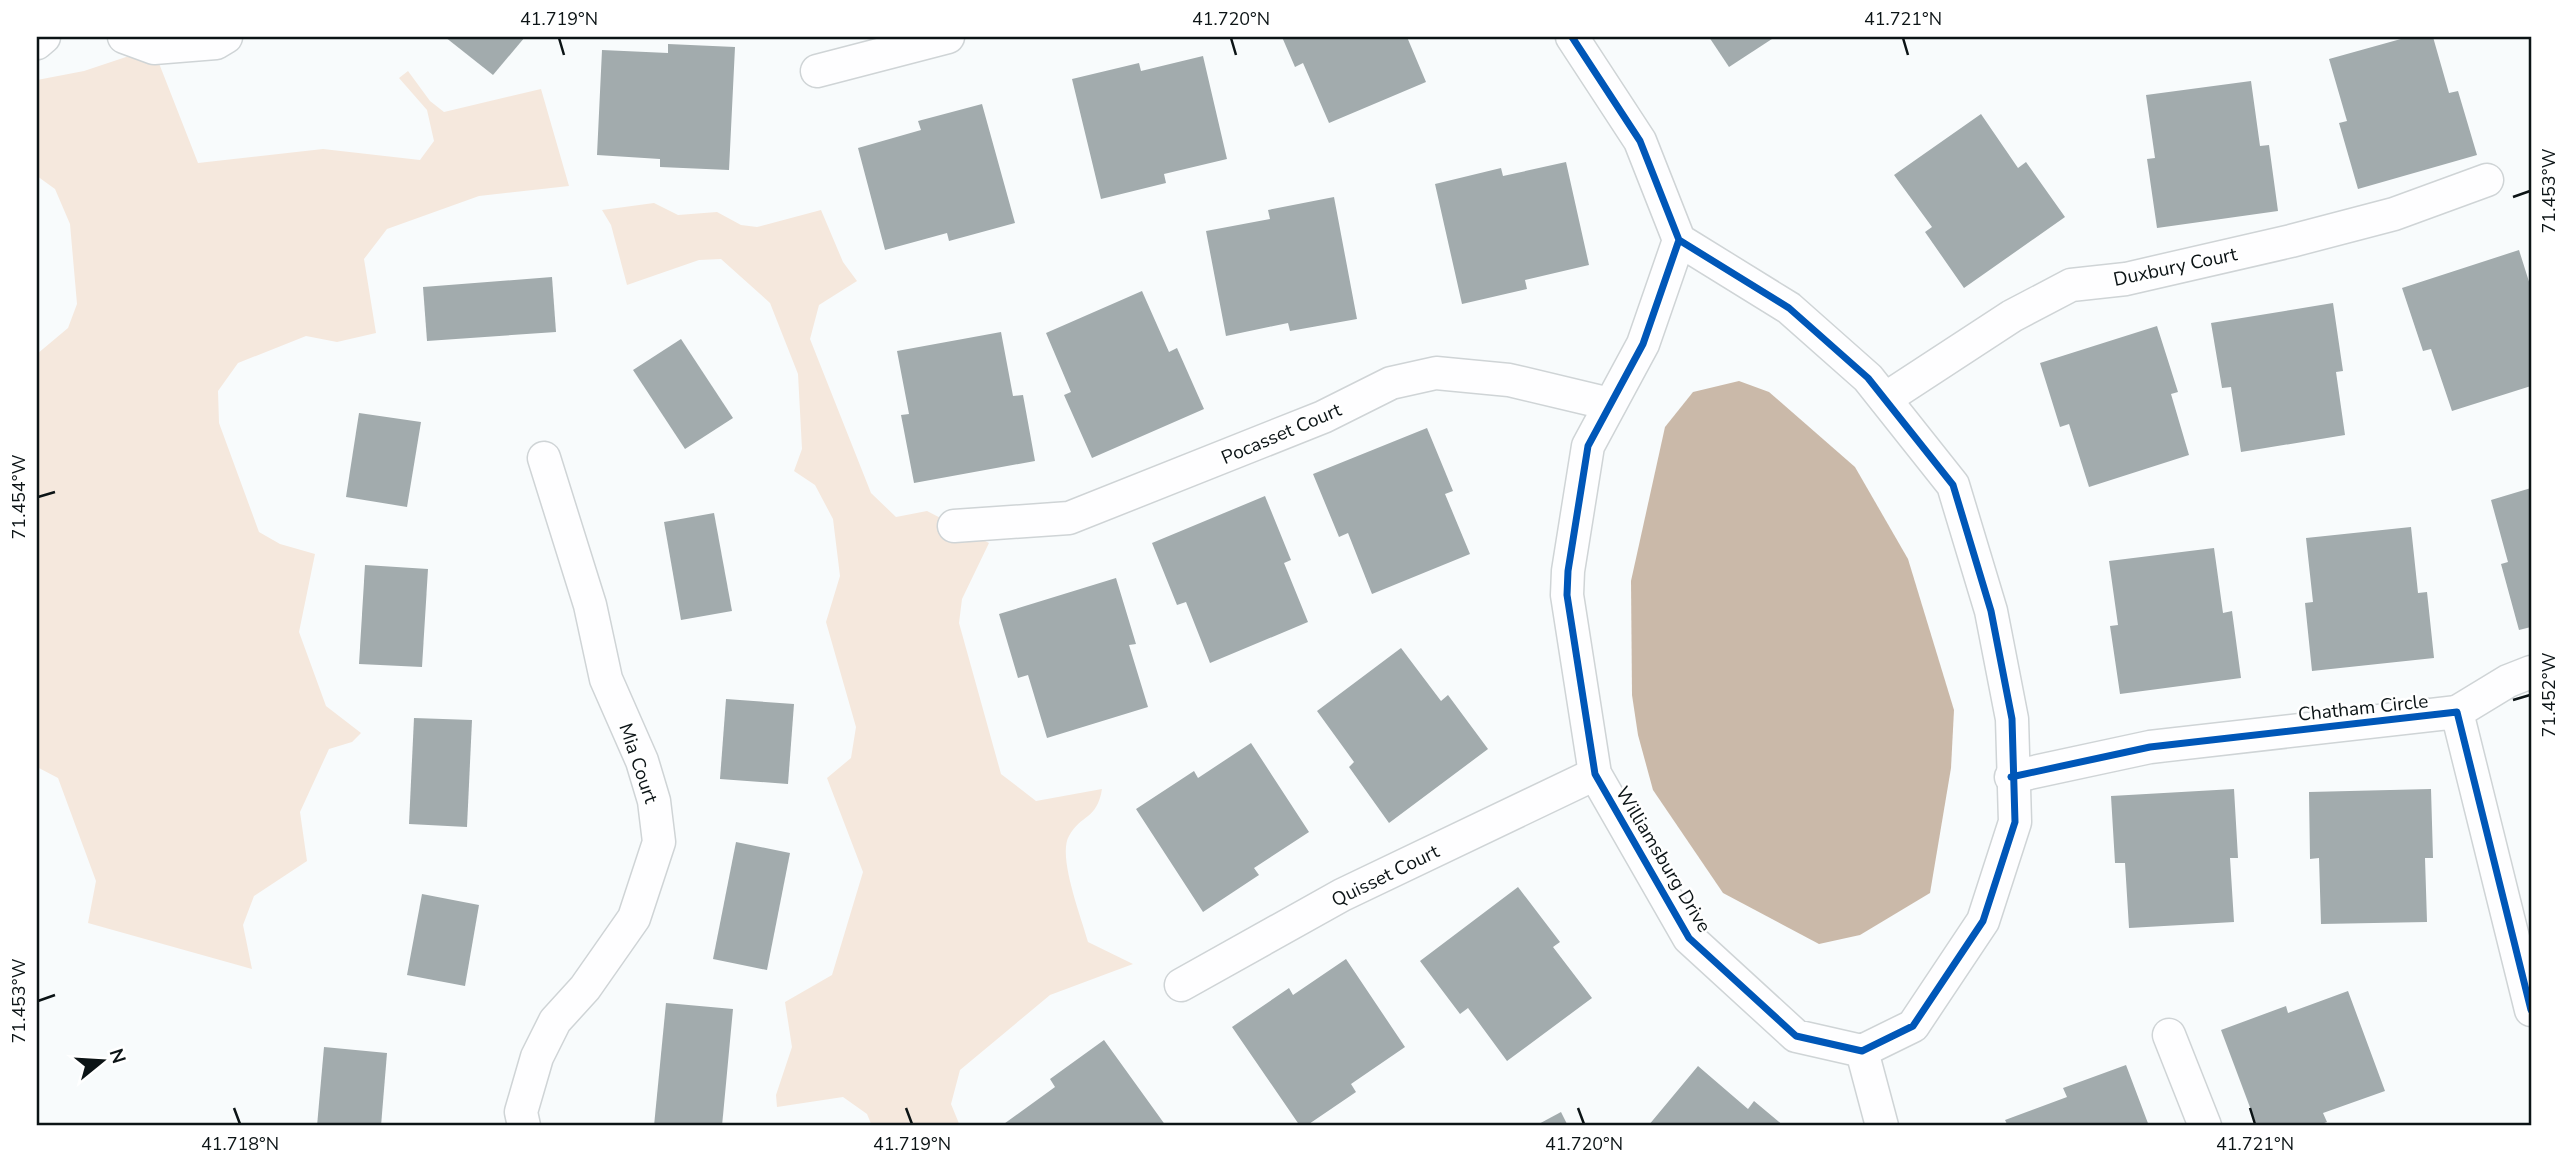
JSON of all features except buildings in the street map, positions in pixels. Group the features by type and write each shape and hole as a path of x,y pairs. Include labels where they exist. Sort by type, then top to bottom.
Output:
{"street":[{"path":"37,43 44,37"},
{"path":"124,37 154,48 216,43 226,37"},
{"path":"817,71 948,37"},
{"path":"1572,37 1640,141 1679,240 1788,308 1868,378 1953,485 1991,611 2011,719 2011,777 2015,822 1983,921 1913,1026 1862,1051 1882,1126"},
{"name":"Duxbury Court","path":"1885,399 2011,316 2071,285 2126,279 2291,241 2394,214 2487,180"},
{"name":"Williamsburg Drive","path":"1679,240 1643,344 1588,446 1568,571 1567,595 1595,774 1689,938 1796,1036 1862,1051"},
{"name":"Pocasset Court","path":"954,526 1069,518 1238,453 1323,417 1391,383 1436,373 1509,380 1609,404"},
{"name":"Mia Court","path":"524,1126 521,1112 537,1057 555,1021 585,988 634,918 659,842 654,801 642,761 606,679 590,605 544,458"},
{"path":"2457,712 2508,681 2531,672"},
{"name":"Chatham Circle","path":"2011,777 2150,747 2457,712 2531,1010"},
{"name":"Quisset Court","path":"1181,985 1342,895 1595,774"},
{"path":"2169,1035 2205,1126"}],"shaded area":[{"path":"153,48 198,163 323,149 420,160 434,141 427,110 399,78 408,71 430,101 444,112 541,89 569,186 479,196 387,229 364,259 376,333 337,342 306,336 238,363 218,391 219,423 259,532 280,544 315,554 299,632 326,706 361,733 352,742 329,749 300,812 307,861 254,896 243,925 252,969 88,923 96,881 58,778 37,767 37,354 68,328 77,304 70,224 55,189 37,176 37,80 84,71"},
{"path":"654,203 678,215 717,212 741,225 757,227 821,210 843,262 857,281 819,305 810,339 871,493 896,517 927,511 989,543 962,599 959,623 1001,774 1036,801 1102,789 1093,812 1069,836 1066,845 1068,872 1088,942 1133,964 1050,995 960,1070 951,1104 960,1126 872,1126 867,1114 843,1097 777,1107 776,1095 792,1047 785,1002 832,975 863,872 827,778 851,758 856,727 826,622 840,576 833,519 815,485 794,471 802,449 798,374 770,303 721,259 699,260 627,285 611,225 602,210"},
{"path":"1739,381 1769,392 1855,467 1908,559 1954,710 1951,768 1930,893 1860,935 1819,944 1723,893 1653,790 1638,735 1632,695 1631,581 1665,427 1693,392"}],"cycle path":[{"path":"1572,37 1640,141 1679,240 1789,308 1868,378 1953,485 1991,611 2012,719 2015,822 1983,921 1913,1026 1862,1051 1796,1036 1689,938 1595,774 1567,595 1568,571 1588,446 1643,344 1679,240"},
{"path":"2011,777 2150,747 2457,712 2531,1010"}]}
